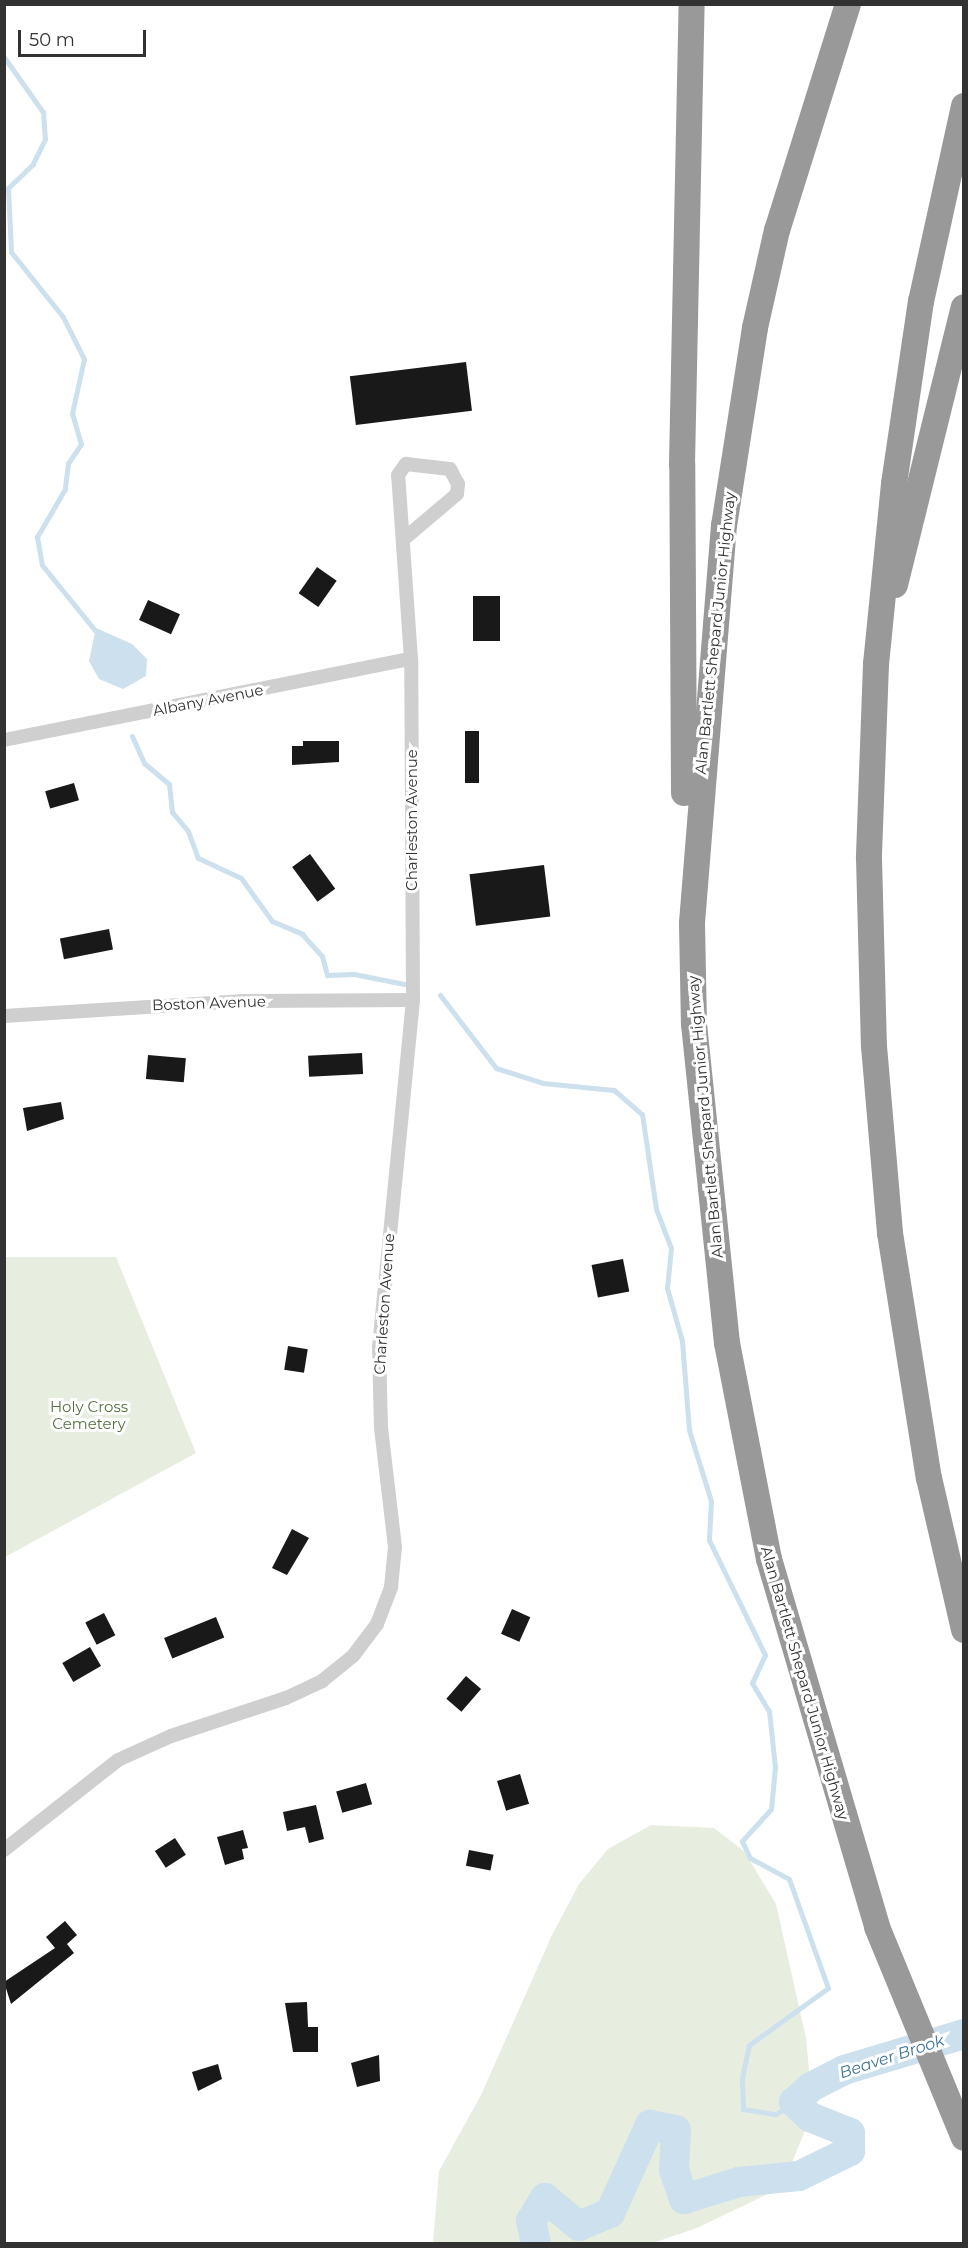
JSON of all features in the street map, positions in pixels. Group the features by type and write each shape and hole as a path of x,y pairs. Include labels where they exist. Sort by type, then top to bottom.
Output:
{"highway":[{"path":"692,4 682,464 685,827 692,924"},
{"name":"Alan Bartlett Shepard Junior Highway","path":"848,4 777,230 755,328 713,625 692,924 694,1024 714,1243 748,1461 789,1636 836,1797 912,2016 963,2138"},
{"path":"963,106 908,383 876,664 870,923 884,1170 914,1396 963,1630"},
{"path":"876,664 963,307"}],"street":[{"name":"Charleston Avenue","path":"4,1850 118,1760 171,1736 286,1698 322,1681 353,1656 377,1624 391,1587 395,1547 381,1428 379,1347 413,1000 411,659 398,475 406,464 450,469 458,484 457,494 404,539"},
{"name":"Albany Avenue","path":"4,740 411,659"},
{"name":"Boston Avenue","path":"4,1016 241,1001 413,1000"}],"green space":[{"name":"Holy Cross Cemetery","path":"5,1257 116,1257 196,1453 5,1557"},
{"path":"651,1825 714,1828 744,1851 776,1904 806,2038 813,2111 782,2187 697,2228 653,2243 433,2243 439,2171 481,2095 552,1935 579,1884 608,1849"}],"water":[{"path":"96,628 132,644 147,659 146,676 123,689 99,679 89,661"}],"building":[{"path":"466,362 472,411 356,425 350,376"},
{"path":"317,567 337,581 318,607 299,593"},
{"path":"473,596 500,596 500,641 473,641"},
{"path":"148,600 180,614 171,634 139,620"},
{"path":"465,731 479,731 479,783 465,783"},
{"path":"303,741 339,741 339,762 292,765 292,746 303,746"},
{"path":"74,783 79,800 50,809 45,791"},
{"path":"310,854 335,889 317,902 292,867"},
{"path":"544,865 550,917 476,926 470,874"},
{"path":"109,929 113,950 64,959 60,939"},
{"path":"362,1053 363,1074 309,1077 308,1056"},
{"path":"148,1055 186,1058 184,1082 146,1079"},
{"path":"61,1102 64,1119 27,1131 23,1108"},
{"path":"623,1259 629,1291 598,1297 592,1265"},
{"path":"288,1346 308,1349 304,1373 284,1370"},
{"path":"292,1529 309,1538 287,1575 272,1568"},
{"path":"512,1609 530,1617 519,1642 501,1634"},
{"path":"104,1613 115,1635 97,1645 85,1623"},
{"path":"216,1617 224,1637 172,1658 164,1638"},
{"path":"90,1647 101,1666 73,1682 62,1663"},
{"path":"466,1676 481,1689 461,1712 446,1699"},
{"path":"520,1774 529,1804 506,1811 497,1781"},
{"path":"366,1783 372,1804 342,1813 336,1792"},
{"path":"316,1805 324,1839 309,1843 305,1827 287,1831 283,1812"},
{"path":"243,1830 248,1848 242,1849 244,1859 225,1865 217,1837"},
{"path":"175,1838 186,1855 166,1868 155,1851"},
{"path":"469,1850 494,1855 490,1870 466,1866"},
{"path":"65,1921 77,1935 67,1944 74,1953 11,2004 4,1982 55,1948 46,1937"},
{"path":"307,2002 308,2027 318,2027 318,2052 293,2052 285,2003"},
{"path":"379,2055 380,2081 357,2087 351,2063"},
{"path":"218,2064 222,2079 198,2091 192,2072"}],"waterway":[{"path":"4,57 43,112 45,139 33,164 8,188 11,252 63,317 84,359 72,413 81,444 68,463 65,489 37,537 42,565 98,634"},
{"path":"132,736 144,763 169,784 172,812 188,831 198,858 241,878 272,921 302,934 322,956 327,975 354,974 404,984"},
{"path":"440,995 496,1068 543,1083 614,1090 642,1114 656,1209 671,1248 667,1288 682,1341 689,1430 711,1501 709,1540 765,1655 752,1683 769,1711 775,1767 771,1809 742,1841 750,1858 789,1879 828,1988 749,2045 742,2079 743,2109 776,2114 794,2102"},
{"name":"Beaver Brook","path":"536,2244 531,2221 545,2198 579,2226 610,2213 650,2125 676,2130 674,2170 684,2199 739,2182 799,2176 850,2151 850,2133 810,2117 794,2102 811,2087 844,2070 964,2034"}]}
